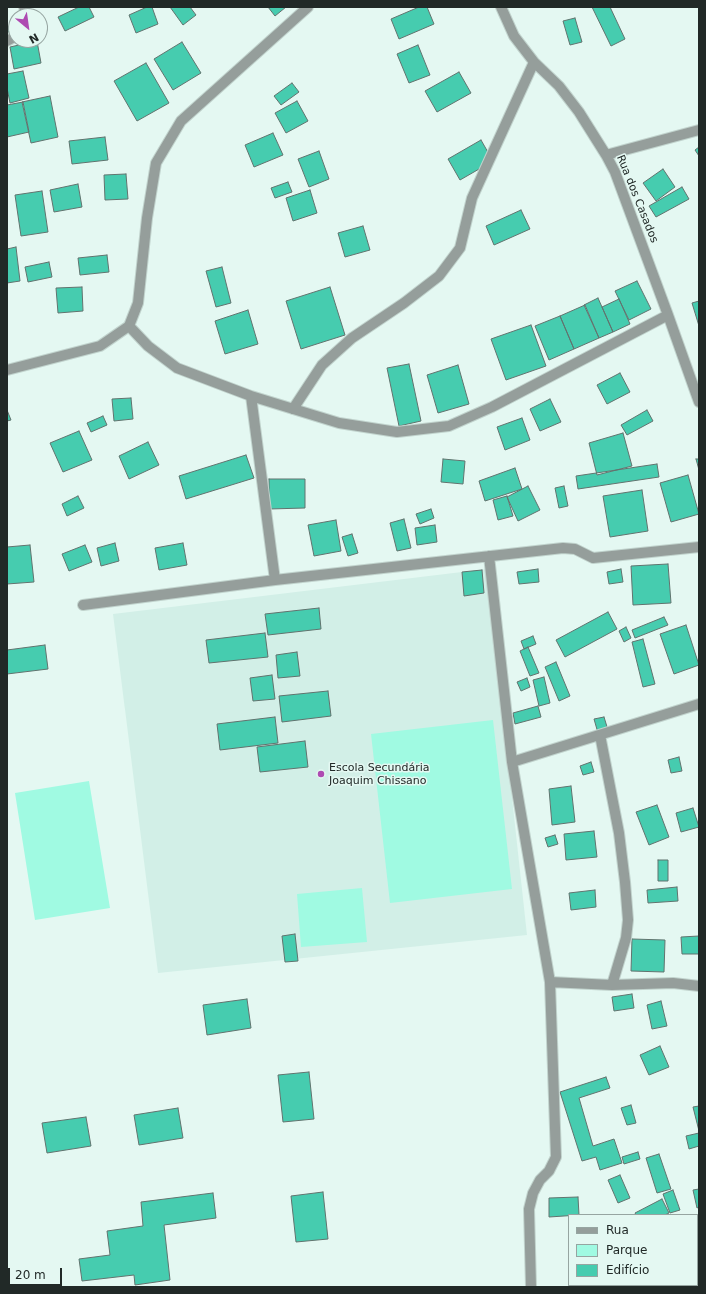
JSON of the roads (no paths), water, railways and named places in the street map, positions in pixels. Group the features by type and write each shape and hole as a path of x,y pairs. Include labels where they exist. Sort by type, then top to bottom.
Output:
{"street":[{"path":"7,370 100,346 129,326 138,303 147,218 156,163 181,120 308,7"},
{"name":"Rua dos Casados","path":"501,7 514,36 534,62 559,86 579,112 606,155 614,172 668,315 699,402"},
{"path":"293,409 322,365 352,338 439,276 460,248 472,198 534,62"},
{"path":"606,155 699,130"},
{"path":"129,326 148,346 177,368 251,396 339,423 397,432 450,426 492,407 668,315"},
{"path":"251,396 275,580"},
{"path":"83,605 275,580 563,548 575,549 592,558 699,547"},
{"path":"489,556 512,762 550,982 556,1157 549,1171 540,1180 533,1193 529,1209 531,1287"},
{"path":"512,762 699,704"},
{"path":"600,735 619,833 628,920 626,938 612,985"},
{"path":"550,982 612,985 672,983 699,986"}],"place":[{"name":"Escola Secundária Joaquim Chissano","path":"321,774"}]}
